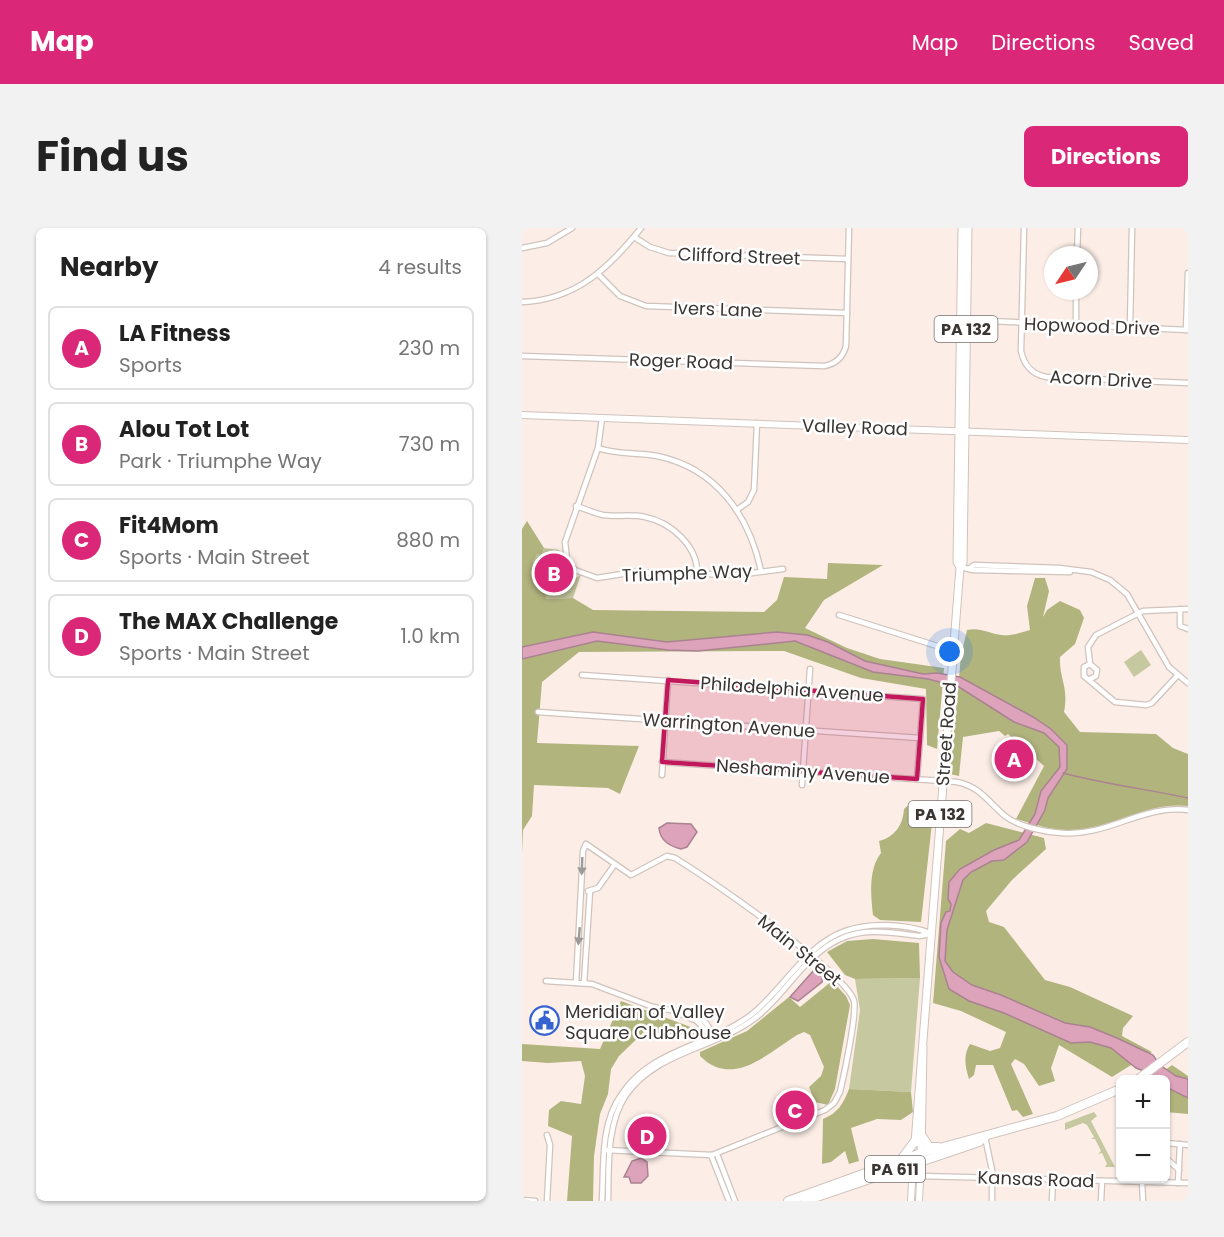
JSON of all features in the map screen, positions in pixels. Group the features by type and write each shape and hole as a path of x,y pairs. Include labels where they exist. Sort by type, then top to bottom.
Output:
{"highway":[{"path":"1144,1075 1188,1042"},
{"name":"PA 611","path":"805,1201 893,1170 938,1148 978,1136 996,1134 1073,1110 1116,1091"},
{"name":"PA 611","path":"788,1201 901,1160 979,1142 985,1137"},
{"path":"901,1160 918,1139 929,1147 938,1148"},
{"path":"893,1170 907,1172 916,1178"}],"main road":[{"name":"Street Road","path":"917,1158 925,1056 923,1045 930,933 960,567 957,562 962,430 962,228"},
{"name":"Street Road","path":"963,320 968,228"}],"street":[{"path":"522,248 547,243 572,228"},
{"path":"522,302 543,300 568,292 599,275 641,228"},
{"path":"847,313 849,228"},
{"name":"Acorn Drive","path":"1024,228 1023,358 1031,371 1039,376 1188,383"},
{"path":"1077,246 1078,228"},
{"path":"1130,327 1132,228"},
{"name":"Clifford Street","path":"634,237 657,250 674,254 848,260"},
{"path":"1187,330 1188,273"},
{"name":"Ivers Lane","path":"599,275 620,296 646,306 847,313"},
{"path":"1076,300 1076,325"},
{"name":"Roger Road","path":"522,356 824,366 838,359 846,346 847,313"},
{"name":"Hopwood Drive","path":"963,320 1187,330"},
{"name":"Valley Road","path":"522,415 1188,440"},
{"name":"Triumphe Way","path":"602,418 598,448 576,506 565,547 569,563 579,573 597,578 634,572 737,575 783,569"},
{"path":"738,509 748,502 754,490 757,423"},
{"path":"598,448 617,453 655,456 681,464 715,484 738,509 750,532 761,571"},
{"path":"576,506 601,514 645,517 666,525 689,547 696,564 697,574"},
{"path":"960,567 1059,568 1098,574 1118,584 1138,613 1161,655 1177,676 1188,683"},
{"path":"1090,664 1088,647 1093,638 1138,613 1161,608 1188,609"},
{"path":"1180,609 1180,626 1188,629"},
{"path":"839,615 953,651"},
{"path":"1090,664 1084,667 1083,673 1096,688 1114,702 1146,705 1155,701 1177,676"},
{"path":"1090,664 1095,667 1097,673 1090,679"},
{"path":"802,785 810,669"},
{"name":"Philadelphia Avenue","path":"582,675 923,699 917,779"},
{"path":"662,776 668,680"},
{"name":"Warrington Avenue","path":"538,712 920,738"},
{"name":"Neshaminy Avenue","path":"662,762 943,781 974,787 1004,815 1019,824 1060,833 1083,833 1159,810 1188,810"},
{"path":"576,983 583,888 583,851 586,844 615,864 600,886 590,891 583,888"},
{"name":"Main Street","path":"608,1150 717,1154 825,1110 838,1096 854,1004 846,988 811,957 675,858 667,856 631,875 615,864"},
{"path":"584,983 590,891"},
{"path":"602,1201 608,1150 618,1111 638,1081 663,1062 757,1017 831,937 857,928 884,926 921,929 930,933"},
{"path":"546,981 584,983 673,1011 696,1015 706,1023 713,1038"},
{"path":"989,1150 996,1134"},
{"path":"547,1135 550,1145 547,1201"},
{"path":"985,1137 993,1177 992,1201"},
{"path":"1170,1143 1188,1144"},
{"path":"1178,1183 1180,1144"},
{"path":"608,1150 608,1201"},
{"path":"717,1154 735,1201"},
{"path":"711,1155 729,1201"},
{"name":"Street Road","path":"911,1201 917,1158"},
{"path":"1170,1162 1179,1170"},
{"name":"Kansas Road","path":"916,1178 945,1175 1116,1181"},
{"name":"Street Road","path":"916,1178 919,1201"},
{"path":"1052,1201 1053,1179"},
{"path":"1101,1201 1102,1181"},
{"path":"1142,1183 1143,1201"},
{"name":"Kansas Road","path":"1170,1183 1188,1183"},
{"path":"522,1200 535,1201"}],"highlighted area":[{"path":"668,680 923,699 917,779 662,762"}],"green space":[{"path":"527,521 544,548 542,554 537,554 533,562 537,568 538,580 546,581 546,599 573,598 593,610 764,612 777,600 784,577 827,579 828,563 883,565 824,600 805,628 847,648 880,659 944,668 937,749 927,745 926,689 861,678 784,651 579,652 542,682 537,743 639,746 620,794 608,788 534,785 532,816 523,830 522,853 522,529"},
{"path":"544,548 559,550 563,562 576,578 581,574 573,598 546,599 533,562 537,554 542,554"},
{"path":"1035,578 1045,578 1049,591 1043,617 1047,610 1060,601 1080,610 1084,618 1075,644 1060,657 1065,689 1064,712 1080,732 1156,734 1173,748 1188,754 1188,806 1143,811 1085,829 1049,828 1016,819 1044,766 1008,734 1005,736 999,731 963,737 959,776 950,774 961,656 967,630 1005,635 1030,630 1027,606"},
{"path":"1141,650 1151,665 1134,677 1124,662"},
{"path":"913,801 934,805 921,922 880,920 873,915 871,891 874,867 881,853 879,841 890,837 897,830 904,809"},
{"path":"986,823 1044,838 1046,849 1012,880 986,911 989,922 1004,927 1045,980 1070,987 1133,1016 1123,1028 1122,1036 1152,1052 1112,1077 1059,1045 1051,1068 1055,1081 1039,1086 1024,1064 1015,1059 1011,1064 1033,1114 1023,1117 1017,1110 1012,1111 993,1065 976,1065 974,1075 969,1079 966,1070 965,1061 970,1044 990,1051 1000,1048 1006,1032 961,1011 933,1003 946,841 960,829 969,833"},
{"path":"873,939 919,943 920,978 855,979 845,975 827,952 847,941"},
{"path":"920,978 911,1092 849,1089 860,1010 855,979"},
{"path":"832,981 846,996 850,1005 835,1089 828,1105 815,1102 809,1087 821,1076 824,1067 810,1035 804,1032 761,1059 737,1069 724,1069 712,1065 700,1056 700,1052 747,1031 789,997 800,1007"},
{"path":"621,1001 696,1029 693,1035 644,1032 619,1056 611,1069 608,1094 600,1114 594,1156 593,1201 567,1201 572,1136 548,1126 549,1110 561,1101 581,1104 585,1076 581,1061 548,1063 522,1061 522,1044 600,1049"},
{"path":"1172,1065 1188,1076 1188,1114 1170,1112 1170,1075 1159,1075"},
{"path":"849,1089 911,1092 913,1112 901,1120 877,1119 851,1128 859,1161 849,1164 845,1151 831,1162 822,1164 823,1119 833,1114 845,1099"},
{"path":"1094,1112 1097,1116 1091,1121 1115,1167 1105,1167 1107,1164 1102,1153 1098,1154 1101,1151 1095,1139 1091,1139 1094,1137 1087,1125 1083,1123 1065,1130 1065,1123"}],"shaded area":[{"path":"593,632 667,642 777,632 807,635 828,642 865,661 923,674 937,673 960,677 1051,729 1067,745 1067,769 1048,798 1045,810 1027,842 1004,860 992,861 971,872 963,880 947,930 945,961 953,972 972,985 1065,1023 1090,1027 1153,1055 1160,1065 1176,1076 1188,1079 1188,1098 1170,1089 1170,1075 1151,1075 1136,1068 1111,1048 1090,1042 1071,1043 1004,1013 969,1001 949,989 939,957 941,923 946,912 950,911 951,904 948,899 949,882 960,869 994,850 1019,840 1035,814 1041,791 1060,767 1059,747 1044,733 1014,722 959,687 928,679 873,672 795,641 698,651 668,650 597,641 522,659 522,647"},
{"path":"667,823 691,824 697,832 687,847 681,849 669,844 661,836 659,828"},
{"path":"815,969 823,974 822,982 798,1001 790,997"},
{"path":"641,1158 647,1162 648,1176 641,1183 631,1183 629,1177 624,1177 632,1161"}],"waterway":[{"path":"1063,773 1188,798"}],"place":[{"name":"Alou Tot Lot","path":"554,573"},
{"name":"LA Fitness","path":"1014,759"},
{"name":"Meridian of Valley Square Clubhouse","path":"544,1021"},
{"name":"Fit4Mom","path":"795,1110"},
{"name":"The MAX Challenge","path":"647,1136"}]}
